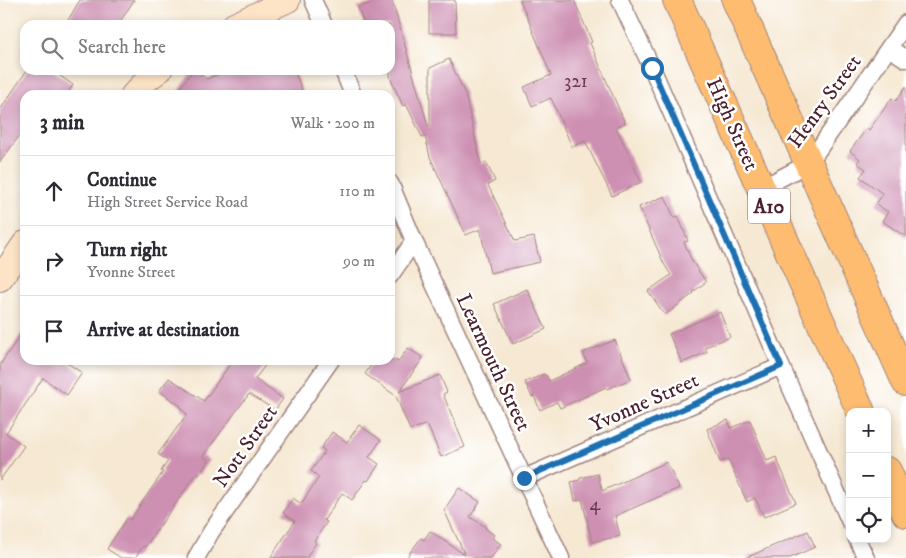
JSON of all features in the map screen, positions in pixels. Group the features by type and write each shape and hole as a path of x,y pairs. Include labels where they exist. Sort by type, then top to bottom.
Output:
{"highway":[{"name":"High Street","path":"677,0 859,408"},
{"name":"A10","path":"736,0 906,382"},
{"path":"891,480 906,513"}],"street":[{"path":"245,20 288,0"},
{"path":"313,0 322,20"},
{"path":"620,0 652,68 846,513"},
{"name":"Henry Street","path":"762,188 808,163 906,23"},
{"path":"889,48 906,60"},
{"path":"138,90 153,75"},
{"path":"344,75 351,90"},
{"name":"Learmouth Street","path":"395,194 414,240 560,558"},
{"path":"395,268 414,240"},
{"path":"0,279 20,250"},
{"name":"Nott Street","path":"196,558 211,532 328,365"},
{"name":"Yvonne Street","path":"524,478 781,366"},
{"path":"859,543 866,558"}],"building":[{"path":"80,0 134,0 121,20 68,20"},
{"path":"384,0 392,0 428,126 430,126 430,68 449,59 465,94 481,164 486,162 495,181 488,185 515,241 534,237 540,262 490,273 480,229 466,235 430,157 425,136 422,137 406,104 403,106 390,77 390,75 395,75 395,20 362,20 358,7"},
{"path":"429,0 455,0 456,33 429,33"},
{"path":"520,0 574,0 592,42 590,43 625,123 616,127 641,182 612,196 585,141 572,147 551,98 532,106 524,87 551,75"},
{"path":"24,75 59,75 73,85 70,90 20,90 20,135 0,162 0,110"},
{"path":"189,75 202,75 207,79 216,75 296,75 302,90 179,90"},
{"path":"906,86 906,237 882,221 888,212 876,204 883,194 860,177 866,169 857,163 860,159 850,151 867,128 869,130 892,98 896,101"},
{"path":"665,196 674,218 678,216 688,241 684,242 692,261 706,282 665,315 648,291 671,275 664,264 639,207"},
{"path":"527,289 546,329 513,344 494,304"},
{"path":"720,312 730,337 705,347 707,352 682,363 669,334"},
{"path":"20,335 20,365 70,365 82,373 67,395 43,378 6,433 24,446 0,480 0,365"},
{"path":"615,340 631,379 607,389 606,387 560,408 557,402 540,410 525,382 544,374 549,381 587,363 583,353"},
{"path":"408,348 423,358 399,392 440,375 447,392 443,394 465,447 441,457 427,424 410,430 396,396 365,374 371,365 395,365 395,360 398,362"},
{"path":"229,365 265,365 255,379 283,399 275,410 249,394 203,456 209,460 199,475 197,473 145,547 143,546 135,558 121,558 107,549 127,518 130,520 163,472 161,471 168,461 158,454 187,414 180,408 181,406 159,391 169,378 204,401"},
{"path":"728,420 731,428 750,420 767,461 776,457 796,503 764,517 755,498 747,502 728,459 720,462 707,429"},
{"path":"359,425 381,440 369,457 379,464 368,481 366,480 352,500 342,493 324,520 327,522 314,541 316,543 306,558 270,558 295,521 283,513 293,498 301,504 319,477 311,471 325,451 321,448 332,432 347,442"},
{"path":"667,462 679,488 615,516 620,536 592,542 582,499 575,501 571,482 598,474 602,491"},
{"path":"459,488 480,502 470,517 486,527 494,535 492,538 501,544 491,558 406,558 421,538 424,540 430,531 465,555 444,510"},
{"path":"808,531 815,547 790,558 745,558"}],"route":[{"path":"524,478 781,366 652,68"}]}
